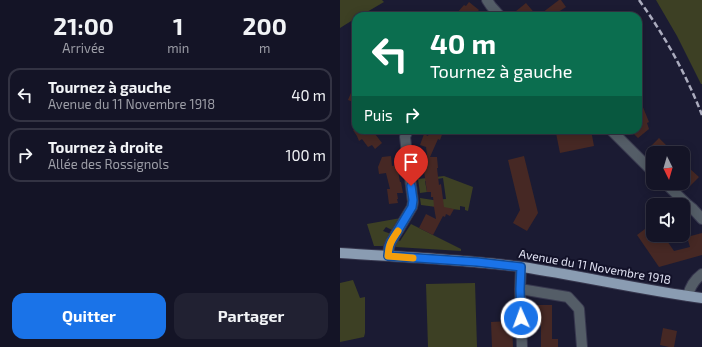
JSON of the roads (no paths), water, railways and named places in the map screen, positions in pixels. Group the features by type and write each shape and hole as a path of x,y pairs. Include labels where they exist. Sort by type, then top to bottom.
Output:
{"main road":[{"name":"Avenue du 11 Novembre 1918","path":"340,253 477,262 521,267 702,298"}],"street":[{"path":"487,0 493,12"},
{"path":"388,256 391,242 412,207 413,202 405,137 406,134"},
{"path":"614,134 646,165"},
{"path":"672,190 693,208 702,219"},
{"path":"521,267 520,289 522,347"},
{"path":"688,296 692,284 702,274"},
{"path":"520,289 568,297 579,309 582,347"}],"railway":[{"path":"639,0 658,27 674,56 702,115"}]}
